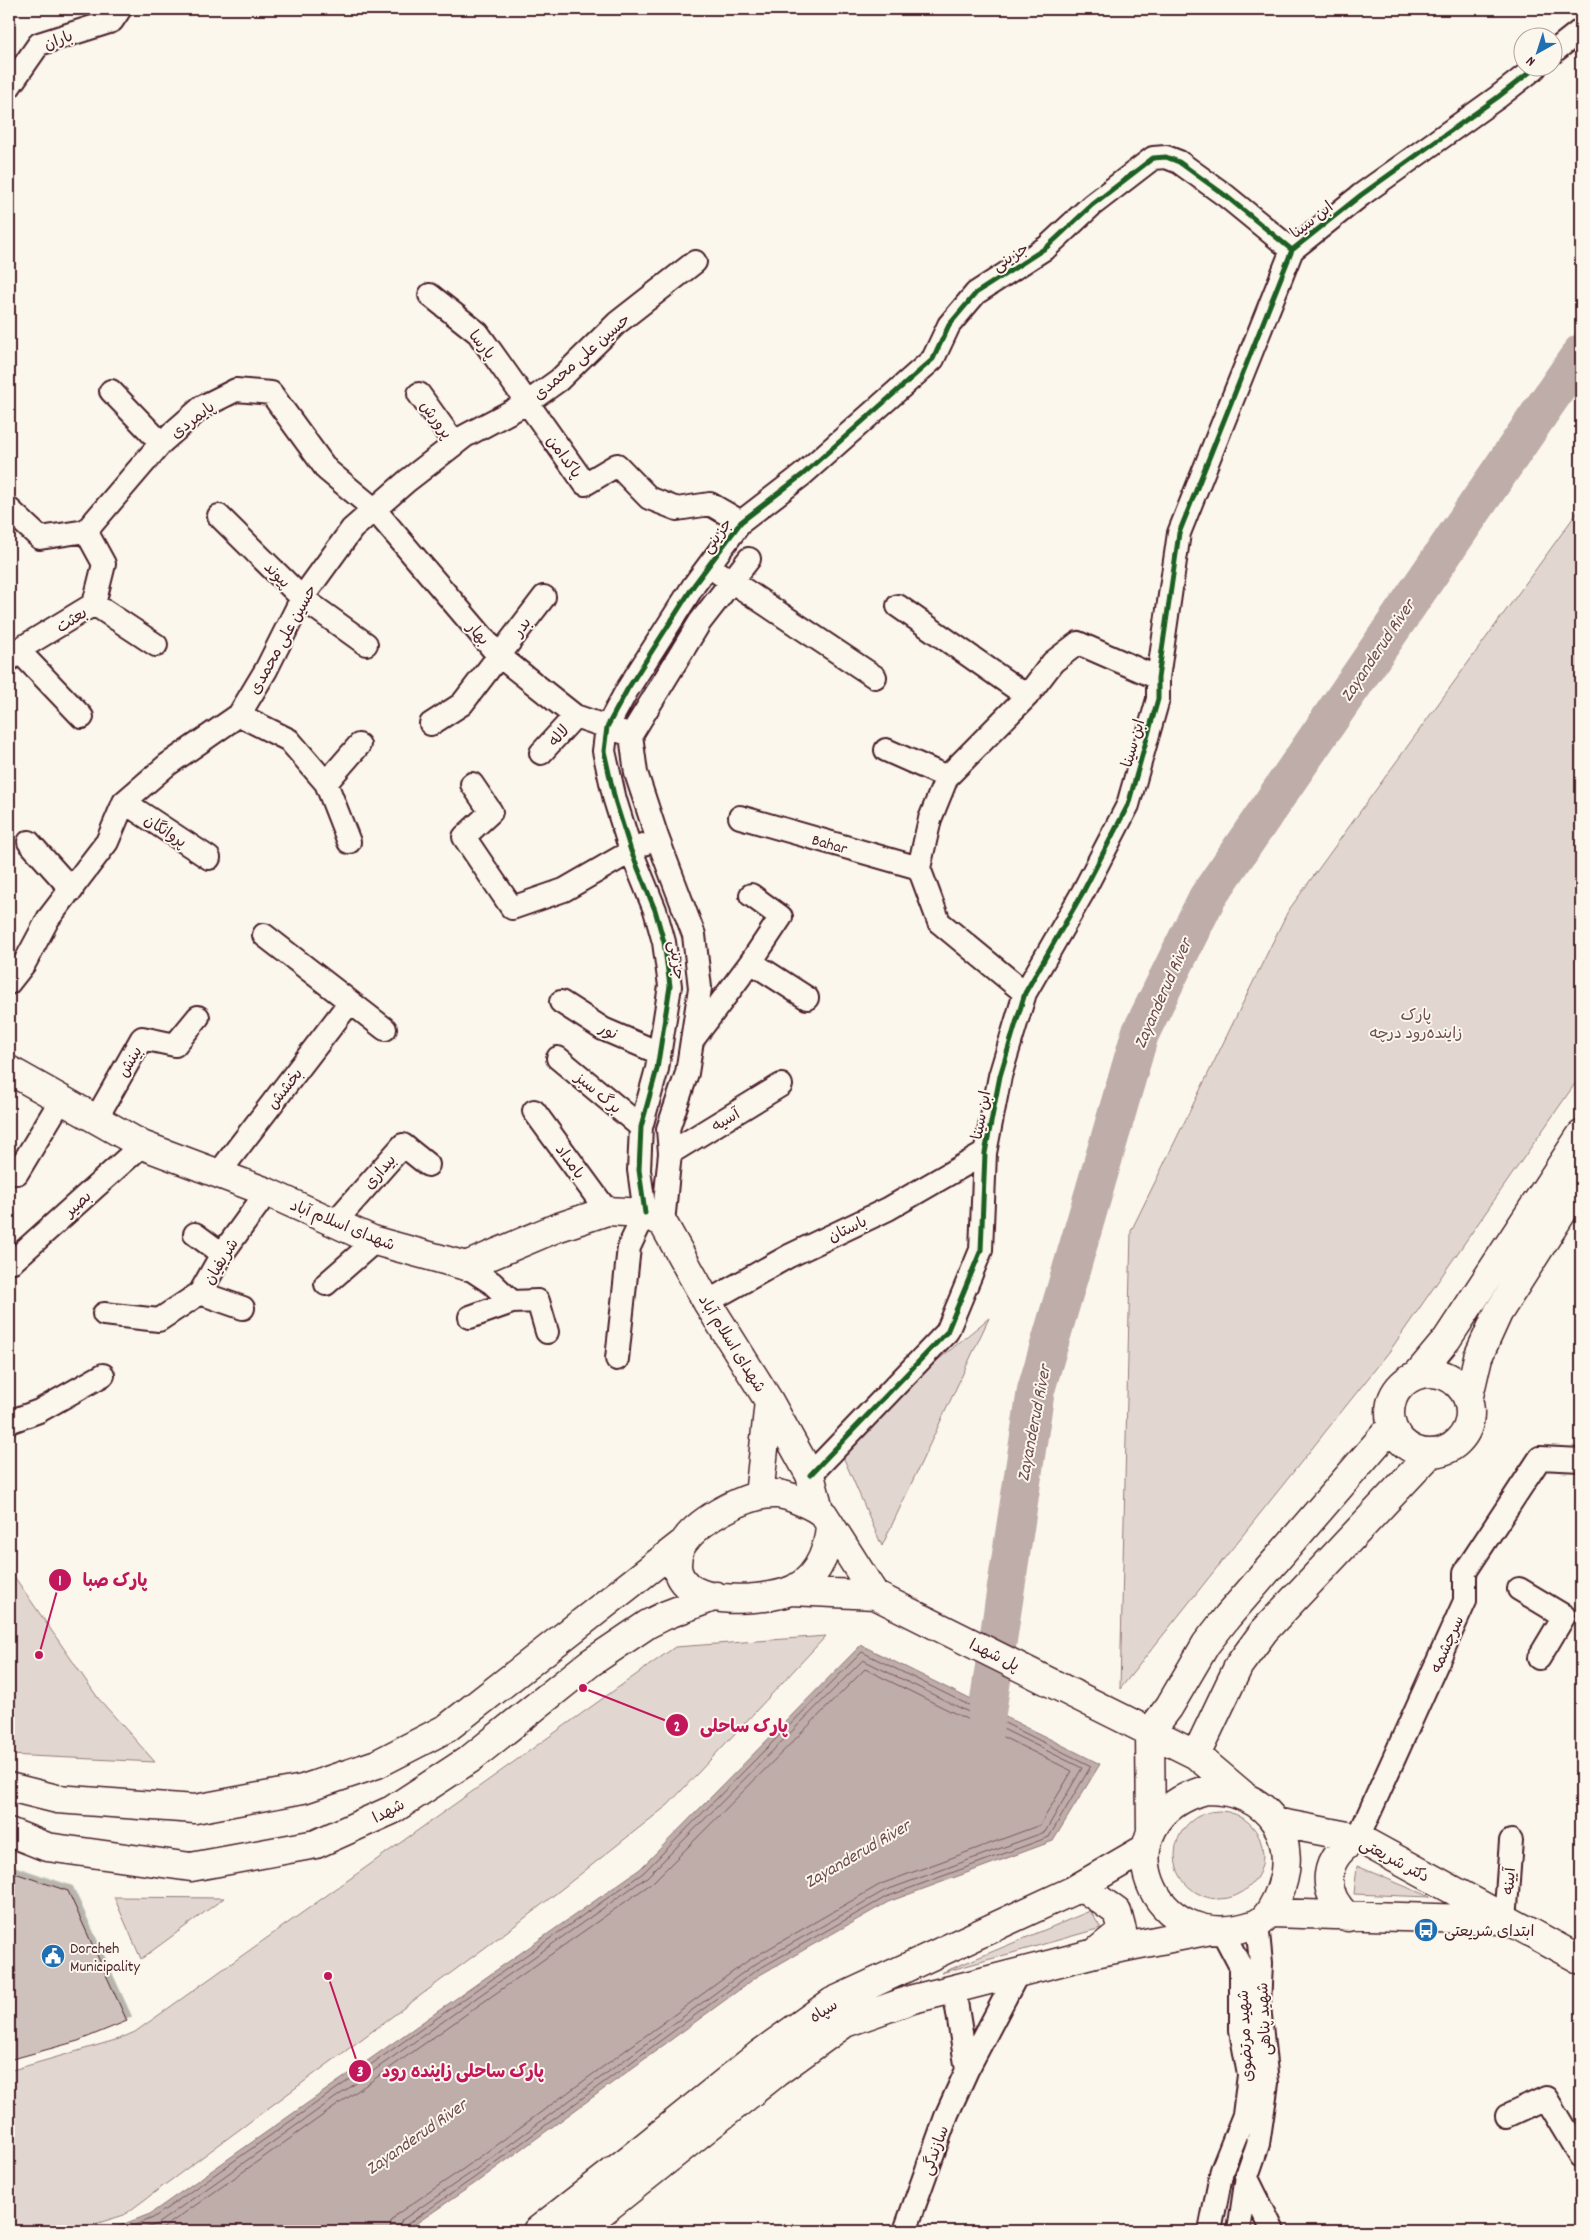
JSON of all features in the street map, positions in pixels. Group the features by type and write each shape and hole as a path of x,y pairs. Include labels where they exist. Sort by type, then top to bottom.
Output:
{"main road":[{"name":"شهدای اسلام آباد","path":"9,1070 142,1145 267,1192 375,1241 466,1266"},
{"path":"1417,1375 1447,1339 1581,1135"},
{"path":"1468,1400 1478,1357 1498,1313 1581,1183"},
{"path":"466,1266 556,1228 607,1211 654,1218"},
{"name":"شهدای اسلام آباد","path":"654,1218 769,1401 810,1475 825,1518"},
{"path":"1430,1373 1448,1378 1462,1389 1468,1400 1469,1425 1455,1445 1444,1451 1431,1453 1418,1451 1407,1446 1398,1437 1392,1426 1390,1414 1395,1396 1406,1381 1417,1375 1430,1373"},
{"name":"شهدای اسلام آباد","path":"759,1496 769,1401"},
{"path":"1149,1840 1160,1816 1173,1804 1189,1795 1206,1790 1224,1790 1242,1794 1262,1806 1275,1822 1285,1845 1286,1868 1280,1890 1263,1918 1216,1930 1175,1917 1161,1903 1151,1886 1146,1868 1149,1840 1150,1732 1169,1707 1206,1644 1228,1616 1392,1426"},
{"path":"1196,1755 1239,1664 1264,1631 1431,1453"},
{"path":"9,1787 57,1798 194,1809 304,1789 377,1764 447,1728 683,1543 696,1529 718,1513 759,1496 777,1494 825,1518 875,1595"},
{"path":"792,1591 808,1580 821,1562 829,1544 825,1518"},
{"path":"683,1543 676,1559 678,1576 689,1588 699,1594 755,1598 792,1591 875,1595"},
{"name":"پل شهدا","path":"875,1595 1196,1755 1242,1794"},
{"name":"شهدا","path":"9,1832 46,1847 192,1867 316,1844 392,1810 470,1759 590,1663 648,1624 666,1614 716,1596"},
{"name":"دکتر شریعتی","path":"1275,1822 1358,1838 1581,1960"},
{"path":"1348,1917 1338,1908 1331,1895 1328,1882 1330,1868 1336,1855 1346,1845 1358,1838"},
{"name":"سپاه","path":"537,2231 761,2052 832,2002 1081,1886 1149,1840"},
{"path":"1081,1886 1117,1912 1122,1931 1095,1953"},
{"name":"دکتر شریعتی","path":"1263,1918 1348,1917 1505,1920"},
{"name":"سپاه","path":"578,2231 776,2073 845,2023 913,1999 1018,1972 1095,1953 1216,1930"}],"street":[{"name":"باران","path":"9,87 39,44 112,21 120,9"},
{"path":"1562,45 1581,30"},
{"name":"ابن سینا","path":"810,1475 947,1332 981,1250 985,1152 1000,1076 1025,993 1084,892 1128,805 1158,699 1158,678 1179,533 1292,250 1361,195 1522,78"},
{"name":"جزینی","path":"654,1218 638,1170 640,1127 660,1053 670,986 664,942 654,910 631,851 615,800 604,751 607,727 660,636 741,522 802,475 933,359 949,325 976,292 1047,247 1092,205 1153,158 1166,157 1179,162 1226,196 1292,250"},
{"name":"حسین علی محمدی","path":"9,982 24,964 48,919 108,842 124,802 167,765 239,715 266,670 302,598 352,528 465,436 526,403 558,380 617,323 695,262"},
{"name":"پارسا","path":"430,295 478,333 526,403"},
{"path":"111,390 161,443"},
{"name":"پایمردی","path":"86,531 161,443 202,407 236,390 271,393 327,470 374,510"},
{"name":"پرورش","path":"419,394 455,444"},
{"name":"پاکدامن","path":"526,403 585,484 617,465 649,498 677,509 710,504 741,522"},
{"path":"9,509 40,538 86,531"},
{"name":"بهار","path":"374,510 498,655 575,716 631,735"},
{"name":"پیوند","path":"220,516 302,598 366,644"},
{"name":"بعثت","path":"14,655 94,604 104,564 86,531"},
{"path":"617,1359 628,1247 654,1218 670,1153 668,1129 687,1072 700,988 694,935 657,838 636,773 631,735 700,622 749,559"},
{"path":"709,565 731,582 875,677"},
{"name":"بدر","path":"431,724 462,704 544,597"},
{"path":"94,604 156,645"},
{"path":"898,606 1027,696"},
{"path":"1025,993 939,922 919,868 930,819 948,777 1027,696 1053,662 1078,642 1158,678"},
{"path":"14,655 82,717"},
{"path":"239,715 289,740 326,783 349,842"},
{"name":"لاله","path":"541,753 575,716"},
{"path":"326,783 359,745"},
{"path":"886,750 948,777"},
{"path":"472,784 491,812 464,837 512,908 564,890 657,838"},
{"name":"پروانگان","path":"124,802 209,858"},
{"name":"Bahar","path":"740,818 919,868"},
{"path":"29,842 72,890"},
{"path":"693,1039 751,962 781,917 751,895"},
{"path":"264,935 385,1029"},
{"path":"664,942 694,935"},
{"path":"751,962 807,998"},
{"name":"بخشش","path":"218,1174 350,1002"},
{"name":"نور","path":"561,1002 603,1029 660,1053"},
{"name":"بینش","path":"96,1119 142,1038 175,1045 198,1017"},
{"name":"برگ سبز","path":"558,1058 640,1127"},
{"name":"آسیه","path":"670,1153 782,1085"},
{"path":"17,1173 61,1100"},
{"name":"بامداد","path":"534,1111 607,1211"},
{"name":"بصیر","path":"13,1261 142,1145"},
{"name":"بیداری","path":"335,1222 403,1145 428,1165"},
{"name":"باستان","path":"708,1302 789,1256 888,1209 985,1152"},
{"name":"شریفیان","path":"104,1314 159,1320 200,1293 222,1254 267,1192"},
{"path":"195,1234 222,1254"},
{"path":"326,1284 375,1241"},
{"path":"466,1266 492,1283 512,1302"},
{"path":"200,1293 243,1308"},
{"path":"470,1317 512,1302 538,1301 547,1332"},
{"path":"9,1422 39,1411 103,1375"},
{"name":"سرچشمه","path":"1358,1838 1465,1601 1465,1572 1540,1458 1581,1460"},
{"path":"1519,1589 1564,1616 1539,1658"},
{"name":"آیینه","path":"1505,1920 1512,1841"},
{"name":"شهید پناهی","path":"1239,2231 1248,2176 1258,2144 1267,2083 1259,2006 1263,1918"},
{"name":"شهيد مرتضوی","path":"1210,2231 1222,2170 1244,2115 1249,2075 1241,2031 1241,1967 1216,1930"},
{"path":"1238,1962 1250,1957 1261,1963"},
{"name":"سازندگی","path":"905,2231 947,2114 967,2070 1018,1972"},
{"path":"954,1989 967,2070"},
{"path":"1507,2116 1546,2098 1581,2156"},
{"path":"1222,2170 1248,2176 1272,2231"}],"green space":[{"name":"پارک زاینده‌رود درچه","path":"1581,507 1581,1075 1389,1352 1120,1689 1131,1231 1288,911"},
{"path":"989,1318 882,1546 837,1443"},
{"path":"9,1569 98,1698 155,1762 9,1755"},
{"path":"826,1636 668,1805 521,1921 124,2215 73,2231 9,2231 9,2071 119,2039 135,2032 675,1647"},
{"path":"1219,1811 1236,1815 1250,1824 1259,1838 1263,1855 1259,1872 1250,1886 1236,1895 1219,1899 1202,1895 1188,1886 1179,1872 1175,1855 1179,1838 1188,1824 1202,1815"},
{"path":"1357,1866 1430,1897 1354,1894"},
{"path":"114,1897 224,1898 141,1959"},
{"path":"1090,1911 1101,1928 941,1973"}],"water":[{"path":"861,1645 1100,1764 1053,1841 888,1902 758,1976 477,2182 405,2231 106,2231 150,2214 640,1869"}],"building":[{"name":"Dorcheh Municipality","path":"9,1871 68,1891 127,2021 78,2041 9,2060"}],"waterway":[{"name":"Zayanderud River","path":"976,1757 981,1752 1036,1390 1140,1034 1207,898 1581,353"}],"cycle path":[{"path":"810,1475 947,1332 981,1250 985,1153 1000,1076 1025,993 1083,892 1128,805 1158,699 1158,678 1179,533 1292,250 1361,195 1522,78"},
{"path":"645,1213 639,1170 641,1127 657,1069 670,986 664,942 655,910 631,851 615,800 604,751 607,727 627,690 694,585 741,522 802,475 933,359 949,325 976,293 1047,247 1092,205 1153,158 1166,157 1179,162 1226,196 1292,250"}],"place":[{"name":"پارک صبا","path":"39,1655"},
{"name":"پارک ساحلی","path":"583,1688"},
{"name":"ابتدای شریعتی","path":"1426,1930"},
{"name":"Dorcheh Municipality","path":"53,1956"},
{"name":"پارک ساحلی زاینده رود","path":"328,1976"}]}
